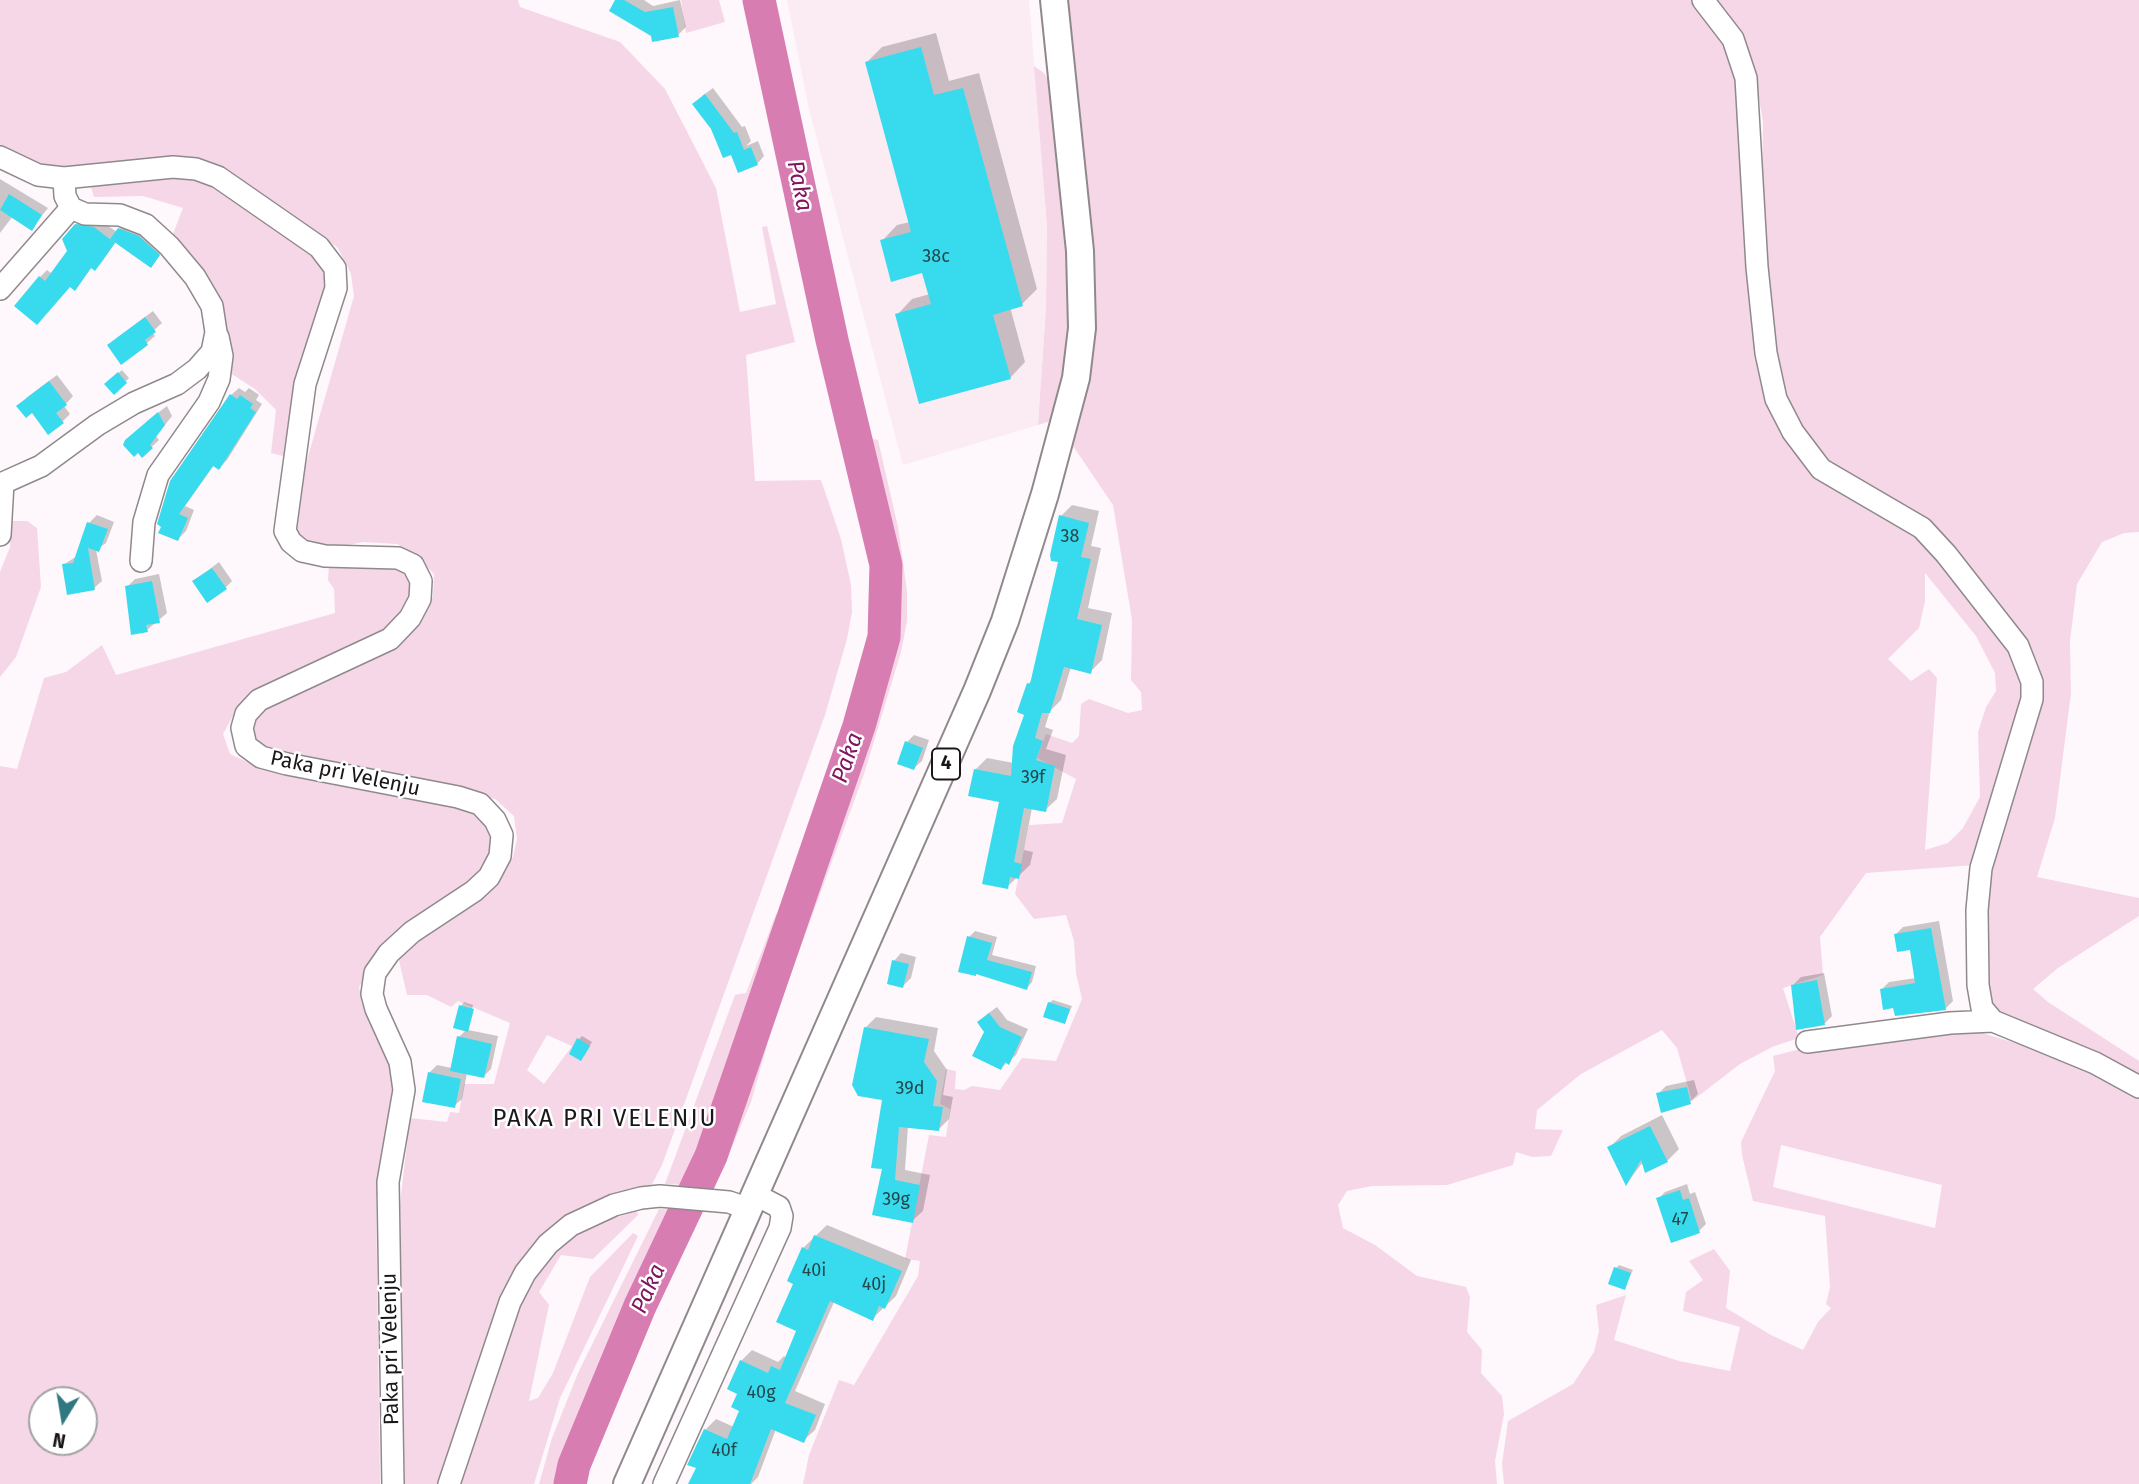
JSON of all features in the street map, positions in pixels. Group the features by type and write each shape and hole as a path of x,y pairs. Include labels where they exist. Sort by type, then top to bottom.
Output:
{"main road":[{"name":"4","path":"627,1484 753,1202 1005,621 1066,418 1076,378 1082,328 1080,251 1054,0"}],"street":[{"path":"1703,0 1732,39 1746,78 1757,267 1766,353 1776,399 1793,432 1821,470 1922,528 1946,554 2018,646 2032,682 2032,699 1981,868 1977,910 1978,985 1982,1009 1993,1021"},
{"name":"Paka pri Velenju","path":"0,157 38,175 64,178 173,167 196,169 218,177 319,247 335,268 336,288 305,384 285,531 291,542 302,551 325,556 398,558 412,565 421,581 421,599 410,618 390,639 259,700 246,714 242,729 246,746 261,757 287,764 458,797 480,804 495,820 502,835 500,856 489,877 474,891 412,932 389,953 376,973 374,1002 400,1062 404,1090 388,1182 393,1484"},
{"path":"64,178 65,196 71,208 85,214 120,215 146,225 195,277 212,306 222,356 219,379 209,402 158,475 144,522 141,561"},
{"path":"0,289 71,208"},
{"path":"0,535 3,483 41,466 97,425 187,377 212,352 216,332"},
{"path":"1807,1041 1950,1023 1993,1021 2095,1063 2139,1087"},
{"path":"449,1484 510,1302 525,1273 548,1244 571,1225 614,1205 660,1196 753,1202 779,1207 782,1216 780,1228 664,1484"}],"shaded area":[{"path":"0,0 518,0 520,7 620,42 665,89 716,188 740,312 776,304 762,227 767,226 795,342 746,355 755,481 821,480 841,539 851,585 852,612 847,639 825,715 662,1165 651,1186 550,1233 441,1484 405,1484 400,1204 410,1118 447,1122 450,1112 459,1113 464,1084 494,1084 510,1023 458,1001 451,1007 427,995 407,995 398,956 404,948 496,884 513,857 517,839 514,816 495,799 259,749 246,722 270,704 388,653 418,624 433,597 434,574 415,555 397,544 363,542 325,550 297,543 289,523 354,296 351,274 338,248 243,183 210,166 50,172 0,151","holes":["547,1035 572,1046 544,1084 527,1070"]},
{"path":"681,0 719,0 725,22 686,33"},
{"path":"787,0 1029,0 1047,226 1046,308 1038,425 903,465 809,109"},
{"path":"1068,0 1693,0 1728,45 1740,79 1782,425 1799,457 1819,478 1911,532 1934,552 2012,650 2027,696 1975,865 1866,873 1820,937 1823,975 1783,988 1799,1038 1772,1047 1740,1064 1692,1101 1677,1048 1662,1030 1581,1074 1537,1110 1535,1129 1563,1130 1551,1156 1532,1157 1516,1152 1513,1165 1447,1185 1372,1186 1347,1191 1338,1205 1343,1228 1375,1245 1417,1276 1466,1287 1470,1297 1467,1332 1482,1350 1481,1373 1502,1396 1504,1414 1495,1461 1497,1484 803,1484 809,1455 839,1380 854,1385 918,1276 920,1261 905,1259 929,1135 946,1137 950,1109 940,1104 946,1069 956,1071 955,1089 964,1090 972,1086 1000,1090 1022,1058 1056,1061 1082,999 1076,973 1074,941 1066,915 1034,919 1015,894 1029,825 1062,823 1076,779 1037,758 1046,734 1072,743 1079,736 1081,704 1089,699 1128,713 1142,710 1141,692 1131,680 1132,620 1113,505 1071,443 1093,342 1095,307 1076,121","holes":["1925,573 1976,636 1995,673 1996,691 1986,707 1978,732 1980,797 1963,828 1948,843 1925,850 1937,678 1929,669 1911,681 1888,659 1919,628 1925,601"]},
{"path":"1717,0 2139,0 2139,532 2124,533 2102,542 2077,584 2070,641 2071,693 2055,818 2037,877 2139,898 2139,916 2058,968 2033,989 2048,1002 2139,1061 2139,1081 1998,1018 1988,1004 1981,900 2042,679 2036,659 1978,581 1846,481 1802,438 1780,383 1770,326 1762,192 1763,121 1753,65 1726,10"},
{"path":"1034,66 1044,73 1050,83 1065,209 1071,326 1054,420 1038,425 1046,308 1047,226"},
{"path":"203,176 314,251 328,272 329,296 291,458 271,453 276,410 255,389 227,371 228,343 171,239 183,208 143,196 94,197 90,184 143,178"},
{"path":"867,438 878,440 898,527 907,591 907,621 901,652 864,774 775,1017 751,1102 714,1189 703,1188 846,793 891,649 894,584 879,486"},
{"path":"11,521 27,521 37,528 41,587 16,657 0,677 0,572 10,547"},
{"path":"329,564 399,567 409,577 412,595 405,617 363,644 255,695 234,714 223,734 230,754 262,769 442,801 480,816 494,835 495,853 473,883 384,949 359,987 362,1004 378,1023 398,1079 376,1199 380,1484 0,1484 0,766 17,769 44,678 66,672 102,645 116,675 335,613 334,589 328,580"},
{"path":"789,910 688,1185 665,1184 735,995 746,993 776,914"},
{"path":"1972,1030 2085,1064 2139,1094 2139,1484 1504,1484 1502,1464 1508,1421 1573,1384 1594,1352 1599,1331 1596,1305 1626,1295 1614,1340 1679,1361 1730,1371 1740,1327 1683,1311 1686,1292 1703,1280 1689,1261 1714,1249 1730,1271 1726,1308 1771,1335 1803,1350 1818,1322 1831,1308 1826,1304 1830,1287 1825,1216 1753,1201 1741,1142 1775,1071 1773,1056 1812,1046","holes":["1781,1145 1942,1185 1935,1228 1773,1187"]},
{"path":"659,1209 676,1210 607,1351 586,1402 562,1484 539,1484 552,1438 578,1373"},
{"path":"637,1211 638,1215 593,1259 561,1255 539,1292 549,1305 529,1401 538,1398 553,1373 590,1277 633,1233 638,1236 560,1398 534,1484 458,1484 510,1324 542,1262 581,1228"}],"building":[{"path":"615,0 624,0 645,12 673,7 679,37 652,42 651,36 609,11"},
{"path":"921,47 934,95 963,88 1023,306 993,315 1011,379 919,404 895,314 931,304 922,273 891,282 880,240 911,232 865,62"},
{"path":"705,94 734,133 737,132 744,150 751,147 758,165 738,173 731,155 723,158 711,129 692,104"},
{"path":"9,194 42,215 32,231 0,210"},
{"path":"75,224 94,227 115,243 95,271 91,268 75,291 70,287 37,325 14,306 39,276 45,281 67,251 62,239"},
{"path":"118,228 139,236 160,255 151,268 110,239"},
{"path":"145,317 156,332 145,340 148,345 121,365 107,345"},
{"path":"118,372 127,383 114,395 104,384"},
{"path":"49,381 67,405 56,413 64,423 48,435 32,413 26,418 16,406"},
{"path":"230,394 237,399 240,395 253,404 250,408 256,412 219,470 213,466 179,514 188,518 178,541 158,533 161,527 157,524 170,481"},
{"path":"158,412 165,425 150,445 153,448 142,458 138,453 134,457 123,445 125,440"},
{"path":"1059,515 1089,523 1081,557 1091,559 1077,619 1102,625 1091,674 1064,667 1050,713 1042,713 1035,738 1043,741 1036,760 1055,766 1046,812 1024,808 1014,862 1022,864 1019,879 1010,877 1008,889 982,884 999,802 968,796 974,769 1011,776 1013,746 1024,715 1017,712 1027,683 1030,684 1058,562 1051,561 1050,555"},
{"path":"87,522 108,529 99,552 88,548 95,590 67,595 62,564 73,563"},
{"path":"212,568 227,589 207,603 192,581"},
{"path":"152,581 160,623 146,625 148,632 131,635 125,586"},
{"path":"905,741 923,748 914,770 897,764"},
{"path":"1931,928 1946,1010 1895,1016 1893,1008 1883,1010 1880,989 1915,983 1910,950 1897,952 1894,934"},
{"path":"967,936 992,943 987,960 1032,972 1027,990 976,974 958,972"},
{"path":"892,960 909,964 903,988 887,984"},
{"path":"1817,980 1825,1025 1796,1030 1791,985"},
{"path":"1048,1002 1070,1009 1065,1024 1043,1017"},
{"path":"459,1005 474,1009 468,1032 453,1028"},
{"path":"989,1013 1000,1027 1022,1037 1009,1065 1005,1062 1001,1070 972,1056 984,1032 977,1022"},
{"path":"864,1027 929,1039 924,1062 937,1081 933,1106 943,1107 939,1131 899,1127 895,1180 920,1185 913,1223 872,1215 882,1169 871,1168 882,1100 858,1096 852,1085"},
{"path":"457,1036 492,1044 484,1078 450,1071"},
{"path":"577,1038 590,1046 581,1061 569,1054"},
{"path":"428,1072 461,1079 455,1108 422,1102"},
{"path":"1687,1087 1691,1104 1661,1113 1656,1093"},
{"path":"1650,1126 1668,1162 1645,1173 1641,1160 1626,1186 1607,1147"},
{"path":"1680,1190 1683,1200 1689,1198 1700,1233 1671,1243 1656,1198"},
{"path":"814,1235 902,1271 885,1309 879,1306 873,1321 830,1301 785,1403 816,1415 804,1443 771,1429 750,1484 688,1484 696,1468 687,1465 704,1429 727,1439 739,1411 731,1407 737,1394 727,1389 740,1360 768,1373 771,1366 780,1370 796,1331 776,1322 793,1284 787,1281 802,1247 808,1250"},
{"path":"1614,1267 1631,1273 1625,1290 1608,1284"}],"waterway":[{"name":"Paka","path":"570,1484 574,1465 640,1306 711,1156 859,726 884,637 886,565 832,340 759,0"}],"district":[{"name":"PAKA PRI VELENJU","path":"605,1119"}]}
